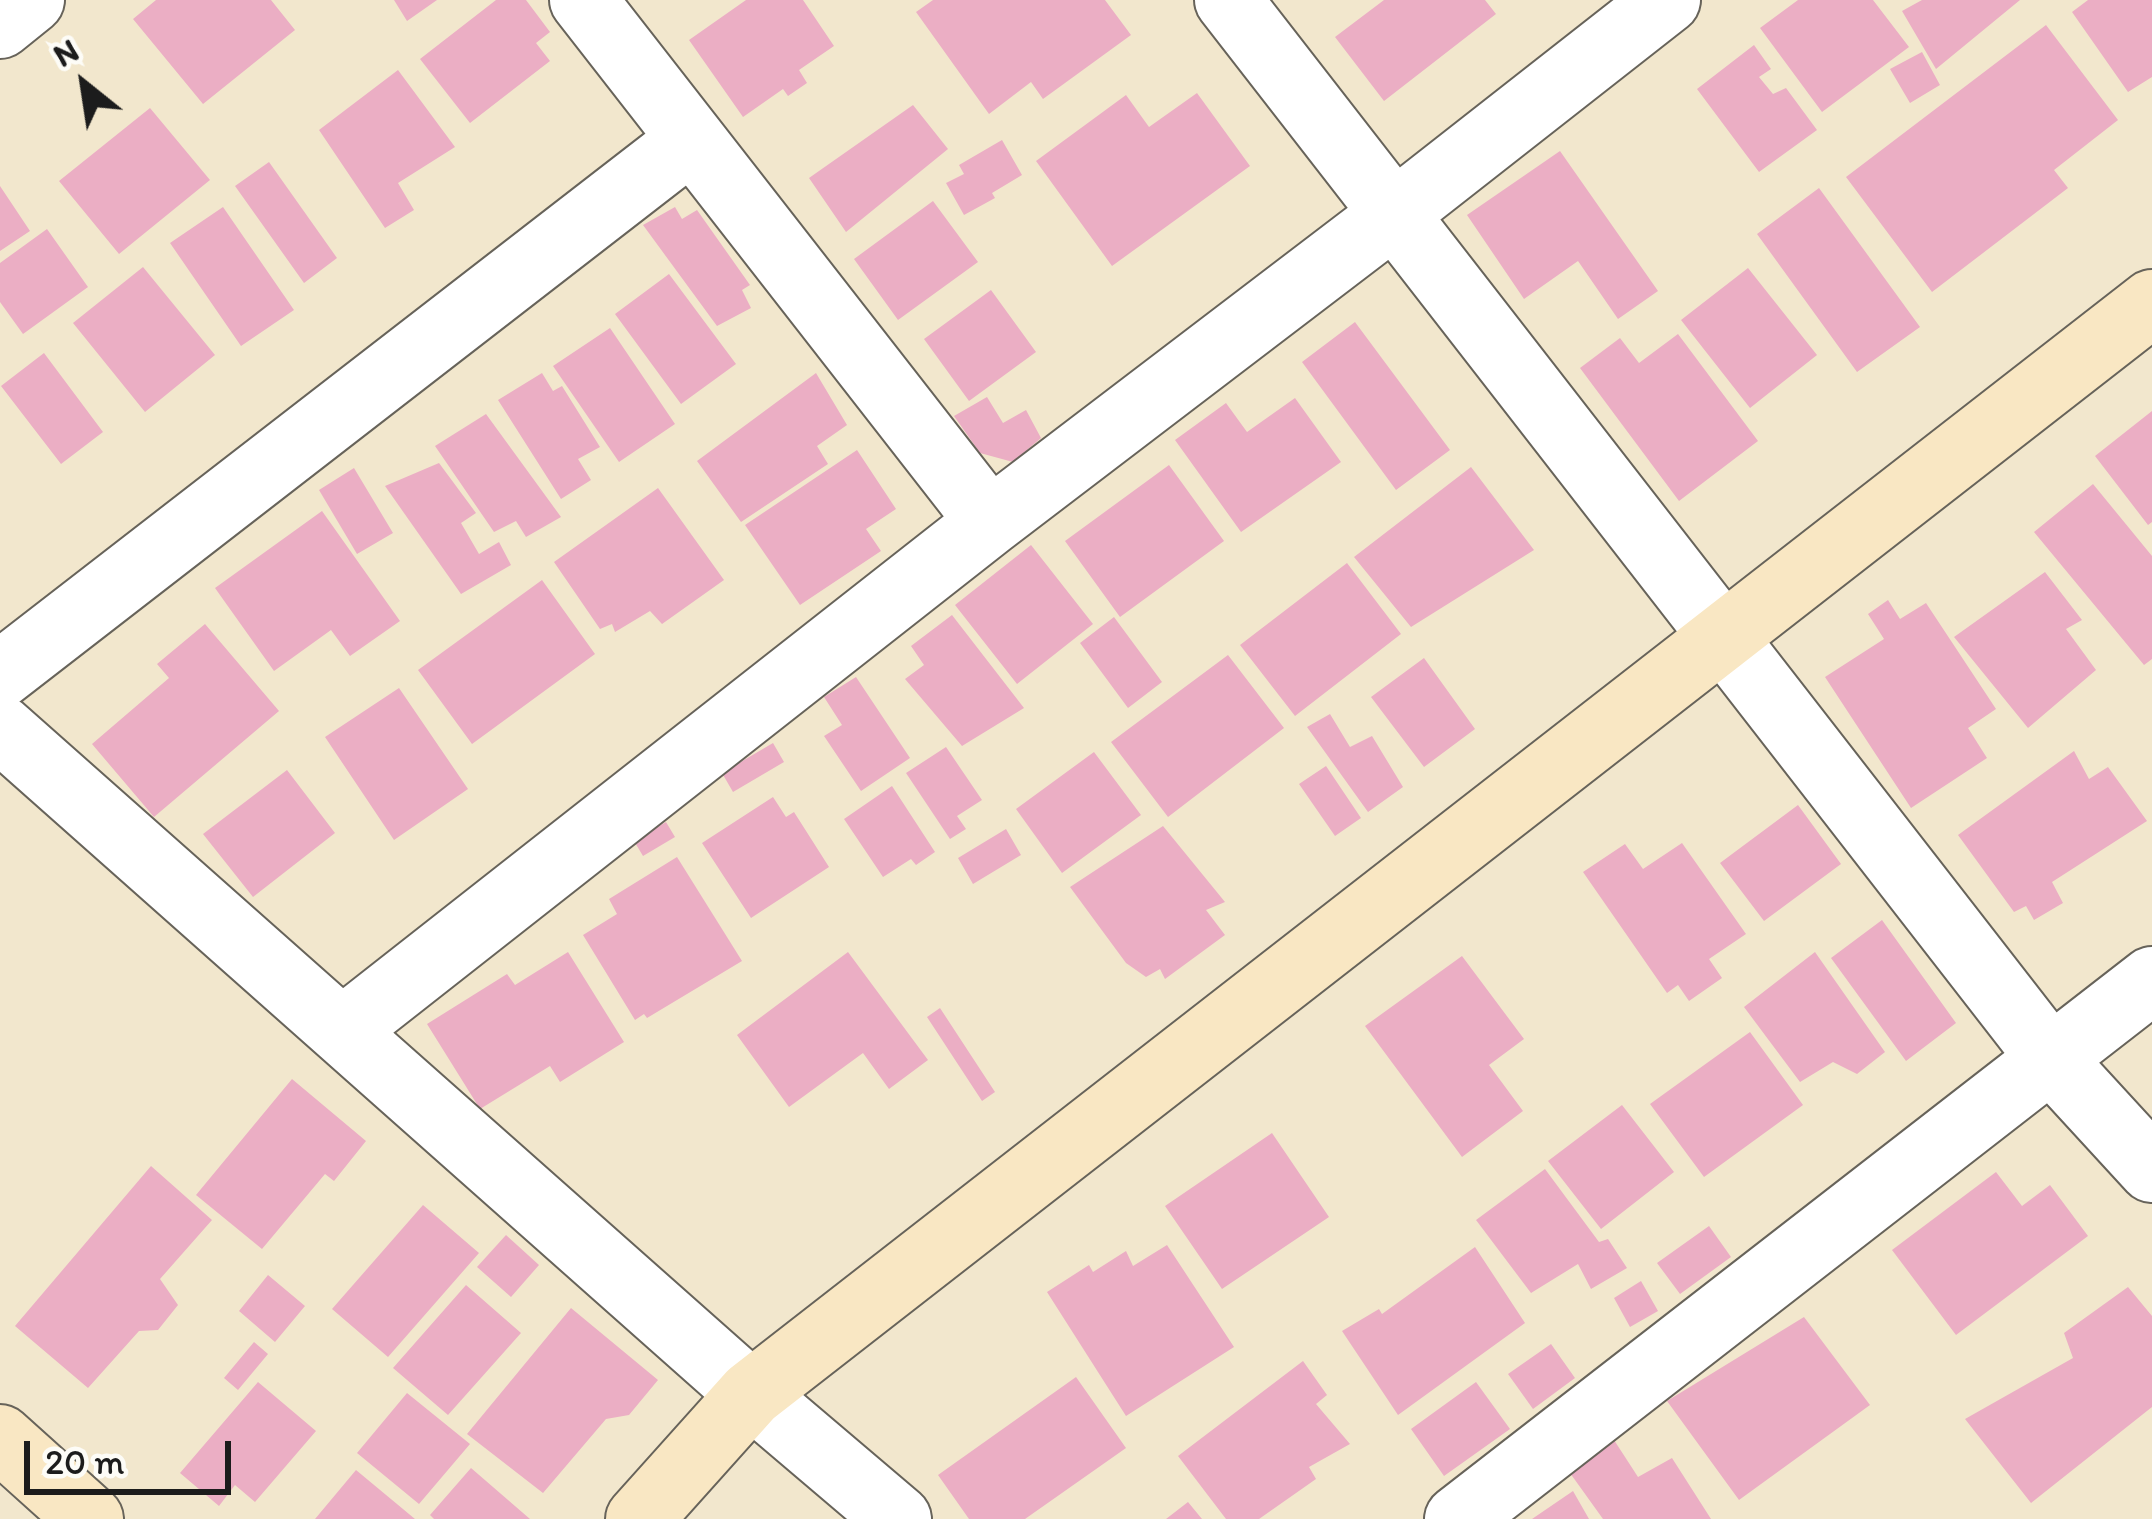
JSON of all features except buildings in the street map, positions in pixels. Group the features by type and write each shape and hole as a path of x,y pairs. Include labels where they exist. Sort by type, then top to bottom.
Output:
{"street":[{"path":"0,25 31,0"},
{"path":"583,0 990,522"},
{"path":"1228,0 2051,1059 2152,1168"},
{"path":"342,1030 1667,0"},
{"path":"0,675 691,140"},
{"path":"639,1519 751,1394 2152,303"},
{"path":"0,728 898,1519"},
{"path":"1458,1519 2152,980"},
{"path":"0,1438 91,1519"}]}
